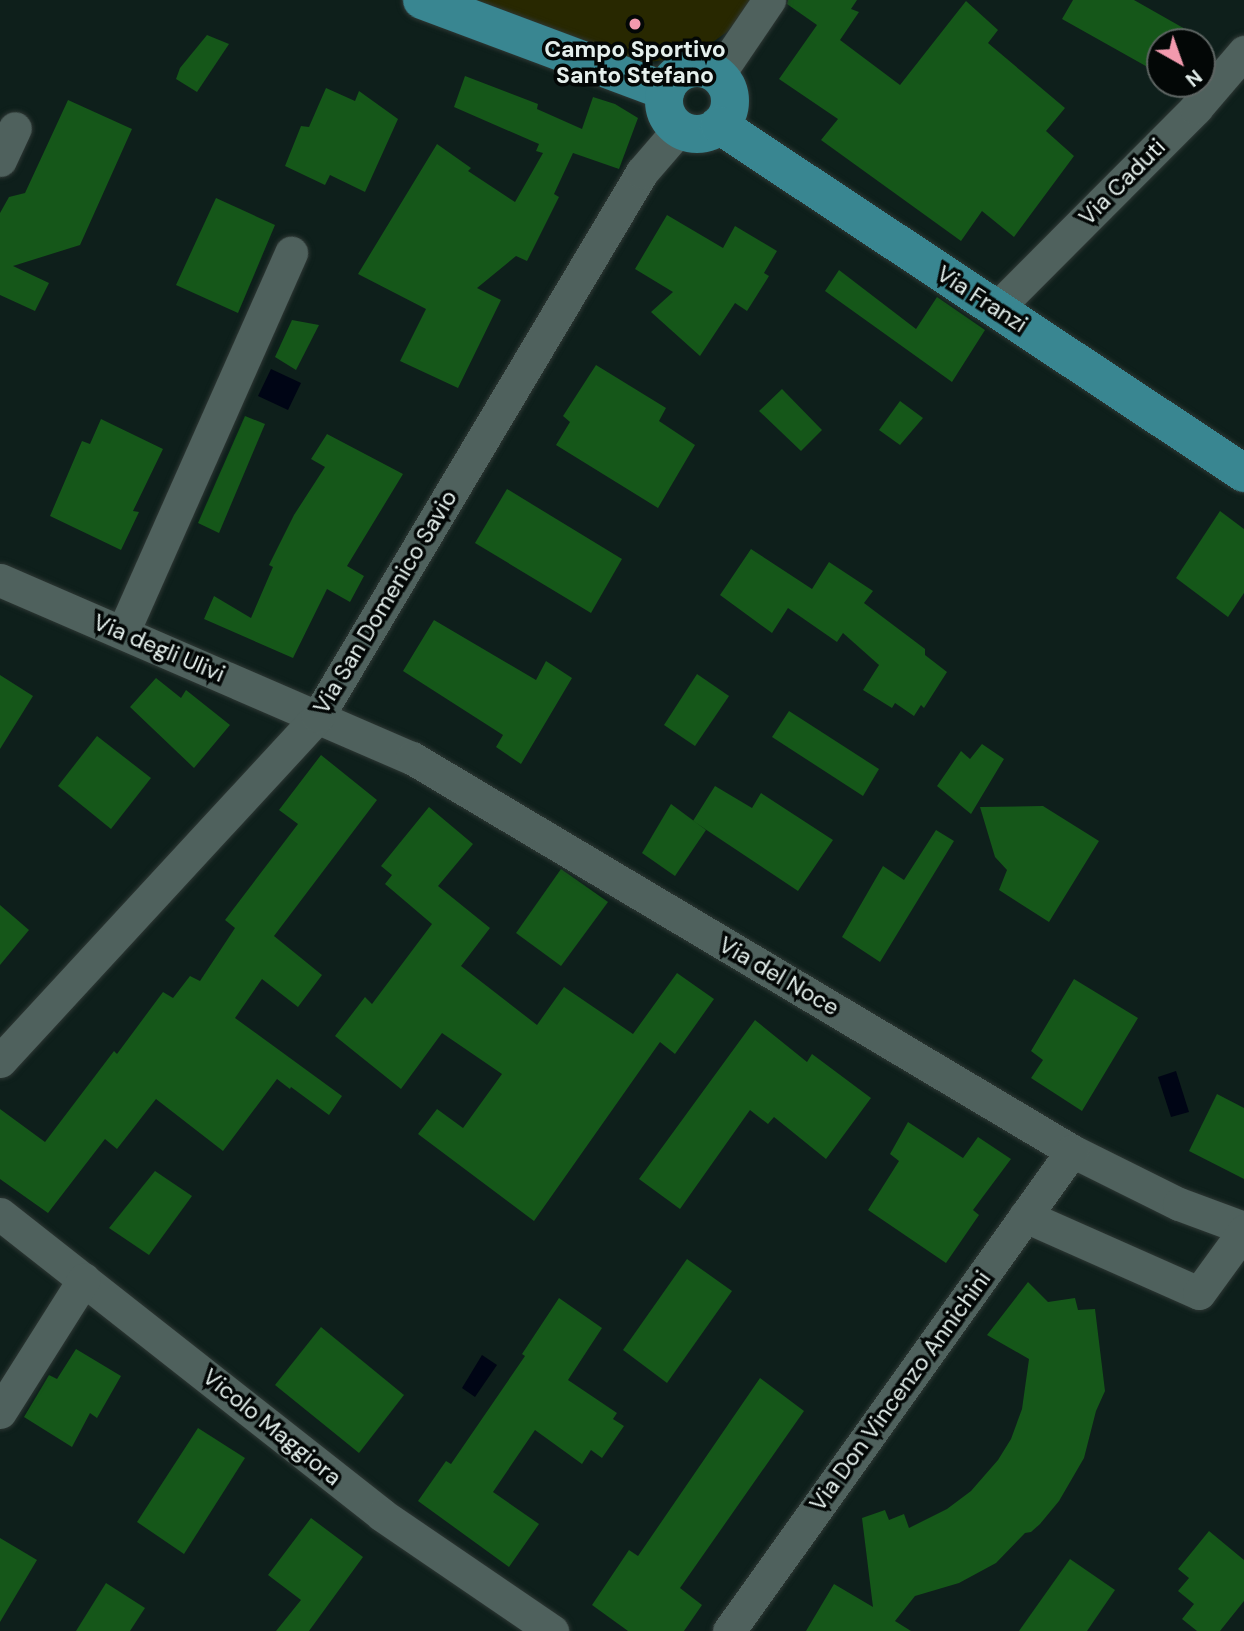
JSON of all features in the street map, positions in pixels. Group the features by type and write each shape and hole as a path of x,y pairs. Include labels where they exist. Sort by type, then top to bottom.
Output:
{"main road":[{"path":"422,0 666,90"},
{"path":"698,68 718,75 729,94 726,116 719,125 700,133 680,128 666,112 666,90 678,74 688,69 698,68"},
{"name":"Via Franzi","path":"719,125 1244,473"}],"street":[{"path":"718,75 769,0"},
{"name":"Via Caduti","path":"996,309 1196,107 1244,52"},
{"path":"0,160 15,128"},
{"name":"Via San Domenico Savio","path":"0,1061 318,716 642,173 680,128"},
{"path":"122,632 291,253"},
{"name":"Via degli Ulivi","path":"0,580 318,716"},
{"name":"Via del Noce","path":"318,716 412,758 1072,1151 1179,1204 1244,1229"},
{"name":"Via Don Vincenzo Annichini","path":"729,1631 1072,1151"},
{"name":"Vicolo Maggiora","path":"0,1214 382,1515 552,1631"},
{"path":"1025,1216 1199,1293 1244,1229"},
{"path":"0,1412 84,1279"}],"shaded area":[{"name":"Campo Sportivo Santo Stefano","path":"476,0 753,0 727,32 710,44 673,59 638,62"}],"water":[{"path":"271,369 301,383 288,410 258,396"},
{"path":"1176,1071 1189,1112 1171,1117 1158,1077"},
{"path":"482,1355 497,1365 475,1397 462,1388"}],"building":[{"path":"788,0 857,0 851,9 859,12 840,40 900,85 966,1 998,30 988,43 1065,108 1046,131 1074,156 1014,237 982,211 961,241 821,140 838,119 779,79 817,25 787,4"},
{"path":"1073,0 1134,0 1183,28 1146,28 1146,66 1062,19"},
{"path":"207,35 229,44 197,92 176,79 180,68"},
{"path":"465,76 538,104 537,109 582,129 593,97 615,104 638,118 619,169 573,153 554,194 559,197 527,261 516,256 477,288 501,300 458,388 400,361 426,309 358,274 437,144 471,168 468,171 515,202 543,153 536,151 539,144 454,107"},
{"path":"326,88 355,101 359,91 398,119 365,192 330,175 325,185 285,166 301,126 309,127"},
{"path":"68,100 132,129 80,245 13,266 49,283 35,311 0,295 0,213 9,197 25,193"},
{"path":"216,198 275,225 238,313 176,285"},
{"path":"667,215 723,248 735,226 777,251 764,273 769,276 747,311 735,303 700,356 651,312 673,292 635,269"},
{"path":"839,270 916,329 937,297 985,330 952,382 825,291"},
{"path":"292,320 319,325 296,370 275,357"},
{"path":"596,365 666,408 659,421 695,445 658,508 556,445 570,422 563,416"},
{"path":"782,389 822,430 801,451 759,411"},
{"path":"900,401 923,418 900,445 879,430"},
{"path":"245,416 265,424 219,533 198,523"},
{"path":"101,419 163,449 133,511 139,512 121,550 50,516 82,441 90,444"},
{"path":"327,434 403,474 347,566 364,576 350,602 327,589 293,658 204,619 214,596 251,618 273,567 269,565 294,515 325,467 311,459"},
{"path":"507,489 622,559 591,613 475,543"},
{"path":"1220,511 1244,529 1244,593 1228,617 1176,578"},
{"path":"751,549 812,589 829,562 873,591 864,603 925,649 925,655 947,672 924,708 921,705 914,716 895,703 892,708 863,690 879,665 843,633 837,642 788,608 772,633 720,595"},
{"path":"434,620 536,680 546,661 572,678 521,764 496,747 503,735 403,671"},
{"path":"697,674 729,696 695,746 664,725"},
{"path":"0,675 33,696 0,749"},
{"path":"156,678 181,698 186,690 230,725 194,768 130,707"},
{"path":"789,711 879,769 863,796 772,737"},
{"path":"97,736 151,778 111,829 58,786"},
{"path":"982,744 1004,759 971,814 937,786 961,751 970,759"},
{"path":"321,755 377,800 274,936 322,975 298,1007 262,979 235,1018 342,1096 329,1115 277,1079 223,1151 156,1099 117,1149 105,1139 48,1213 0,1179 0,1109 45,1142 114,1051 117,1054 163,992 173,998 190,976 200,981 235,928 225,920 298,824 279,810"},
{"path":"715,786 752,808 761,793 833,840 798,891 693,821"},
{"path":"671,804 706,830 675,876 642,853"},
{"path":"1043,806 1099,841 1049,922 999,890 1007,870 995,857 980,807"},
{"path":"429,807 473,844 438,886 490,928 461,966 537,1025 564,987 633,1034 677,973 714,999 675,1054 660,1042 534,1221 418,1134 437,1109 463,1128 502,1074 442,1033 401,1089 335,1036 365,997 372,1004 432,924 385,884 392,875 381,866"},
{"path":"936,830 954,841 880,962 842,937 883,866 904,880"},
{"path":"561,869 608,902 561,966 516,933"},
{"path":"0,905 29,930 0,965"},
{"path":"1074,979 1138,1018 1082,1111 1031,1078 1043,1060 1031,1051"},
{"path":"755,1020 807,1062 812,1054 871,1098 826,1159 774,1117 768,1124 750,1110 680,1209 639,1179"},
{"path":"1217,1094 1244,1108 1244,1179 1189,1151"},
{"path":"908,1122 963,1158 978,1137 1011,1159 973,1210 979,1215 946,1263 868,1210 899,1161 890,1154"},
{"path":"155,1171 192,1196 149,1255 109,1228"},
{"path":"687,1259 732,1291 667,1383 623,1350"},
{"path":"1028,1282 1048,1302 1075,1298 1078,1310 1095,1309 1105,1391 1096,1411 1084,1458 1059,1501 1040,1524 1031,1532 1025,1533 996,1563 959,1583 915,1596 895,1621 911,1631 806,1631 834,1584 873,1607 862,1518 885,1510 889,1520 904,1514 909,1528 947,1509 971,1491 998,1460 1011,1439 1022,1409 1029,1359 987,1335"},
{"path":"559,1298 602,1328 568,1380 617,1413 613,1419 624,1426 602,1458 591,1450 582,1464 535,1430 493,1492 539,1524 509,1567 418,1501 446,1461 451,1464 525,1356 522,1354"},
{"path":"321,1327 404,1395 359,1453 275,1385"},
{"path":"76,1349 121,1376 97,1418 90,1413 72,1447 24,1417 49,1375 57,1379"},
{"path":"760,1378 804,1411 680,1588 702,1605 684,1631 628,1631 592,1605 629,1550 638,1556"},
{"path":"198,1428 245,1458 184,1554 137,1522"},
{"path":"311,1518 363,1557 309,1631 276,1631 301,1600 268,1575"},
{"path":"1209,1531 1244,1560 1244,1601 1220,1631 1197,1631 1182,1619 1194,1604 1178,1591 1189,1578 1178,1569"},
{"path":"0,1538 37,1560 0,1622"},
{"path":"1070,1559 1115,1590 1087,1631 1019,1631"},
{"path":"106,1583 145,1608 130,1631 76,1631"}],"place":[{"name":"Campo Sportivo Santo Stefano","path":"635,24"}]}
